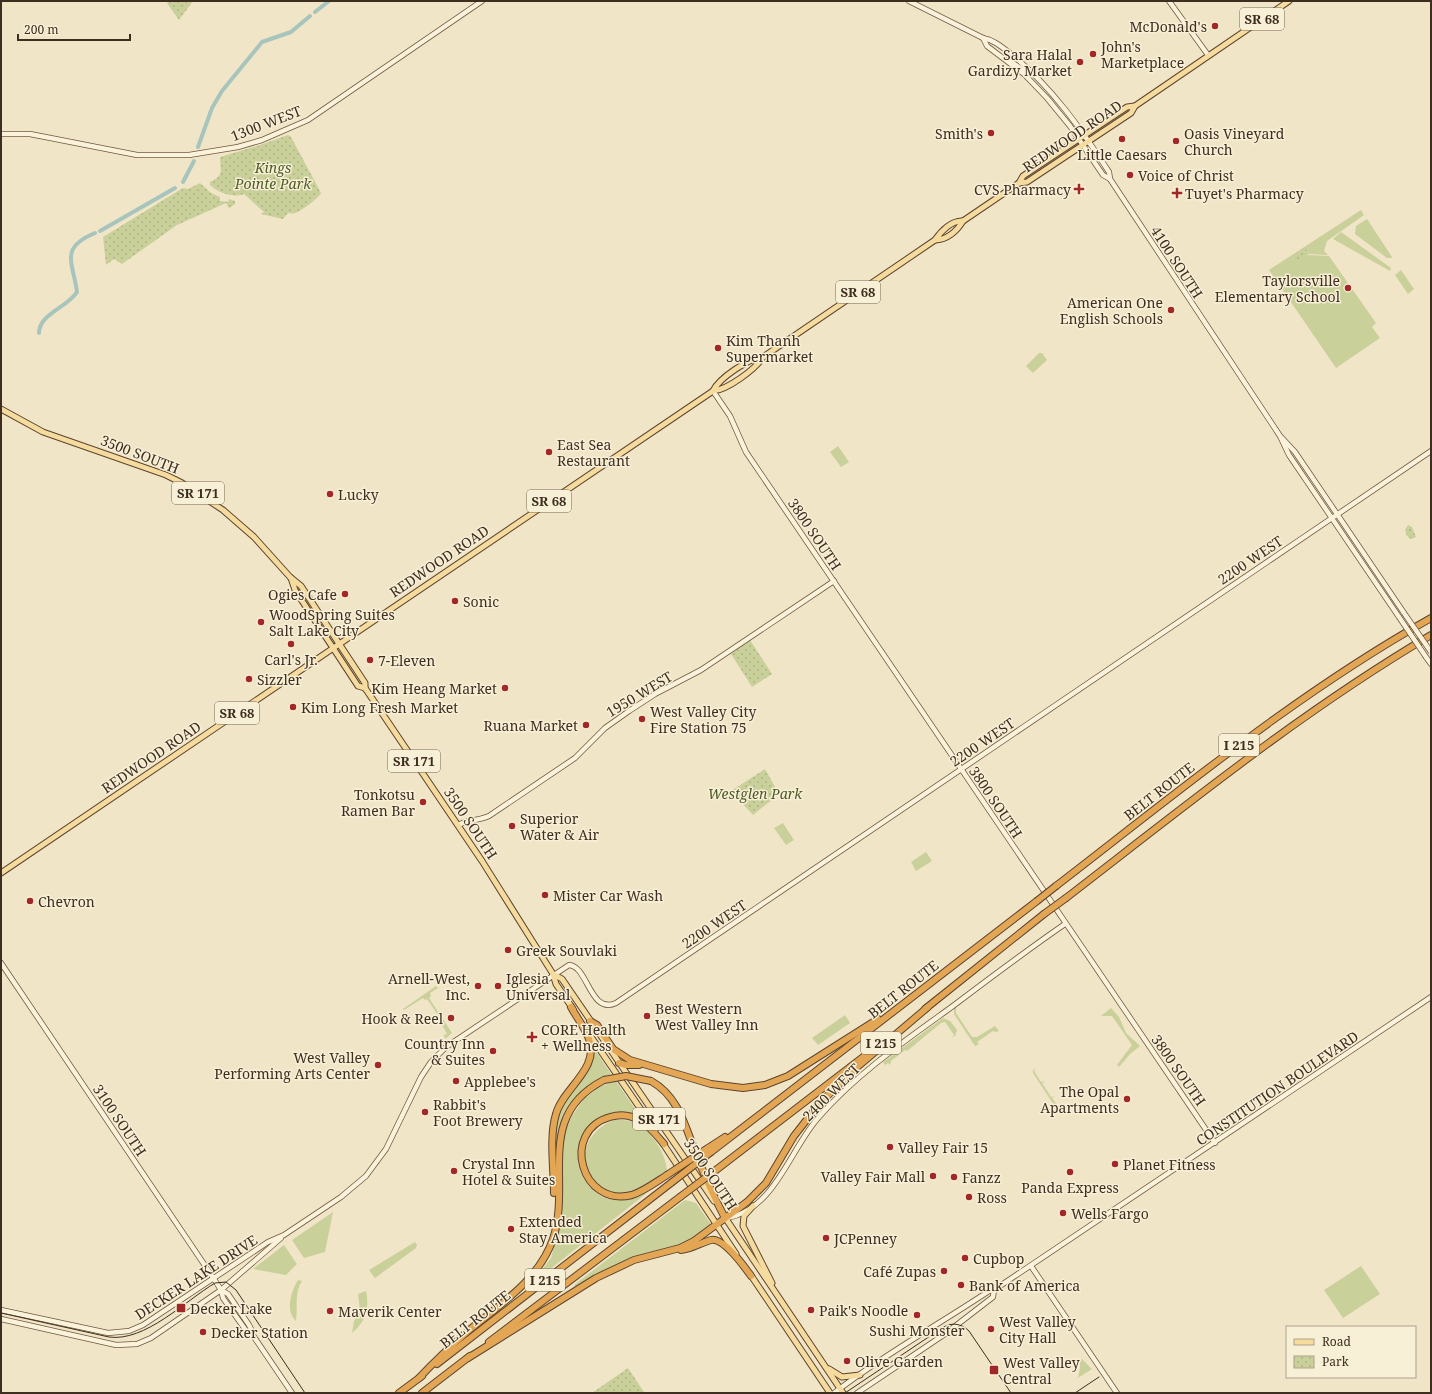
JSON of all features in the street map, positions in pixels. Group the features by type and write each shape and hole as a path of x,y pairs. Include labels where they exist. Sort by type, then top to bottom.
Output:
{"highway":[{"name":"BELT ROUTE","path":"399,1393 671,1183 709,1150 742,1128 1259,729 1348,668 1431,618"},
{"name":"BELT ROUTE","path":"422,1393 928,1007 1044,914 1285,732 1385,663 1431,635"},
{"path":"590,1021 597,1025 617,1053 630,1060 722,1087 743,1088 765,1085 782,1079 799,1070 910,999"},
{"path":"535,1271 547,1247 553,1225 555,1118 562,1099 584,1072 591,1055 589,1038 572,1007"},
{"path":"673,1250 694,1241 717,1225 747,1202 762,1188 794,1136 822,1100 856,1068 928,1007"},
{"path":"619,1063 626,1065 647,1066"},
{"path":"419,1378 454,1343 522,1286 535,1271 548,1251 557,1224 558,1150 562,1128 568,1114 578,1099 589,1089 604,1080 626,1076 651,1082 666,1093 677,1106 703,1170 725,1218"},
{"path":"664,1144 640,1120 628,1116 615,1116 600,1122 589,1131 583,1143 581,1159 584,1171 591,1182 600,1190 613,1195 622,1196 635,1194 709,1150"},
{"path":"468,1358 596,1278 634,1260 673,1250 692,1248 710,1240 719,1241 726,1246 751,1276"}],"main road":[{"name":"REDWOOD ROAD","path":"1018,183 1027,182 1131,113 1135,106 1289,1"},
{"name":"REDWOOD ROAD","path":"935,240 942,240 958,230 963,221 1018,183 1023,176 1127,107 1135,106"},
{"name":"REDWOOD ROAD","path":"713,390 721,390 727,386 758,364 763,357 935,240 940,232 957,220 963,221"},
{"name":"REDWOOD ROAD","path":"1,873 713,390 716,383 750,360 763,357"},
{"name":"3500 SOUTH","path":"1,409 44,432 146,467 182,483 218,506 238,522 267,550 290,577 301,586 365,682 365,688 458,825 553,974 556,984 830,1393"},
{"name":"3500 SOUTH","path":"290,577 295,590 358,686 365,688"},
{"name":"3500 SOUTH","path":"553,974 562,979 841,1391"},
{"path":"753,1206 744,1216 743,1226 766,1270 774,1290"},
{"path":"823,1363 830,1370 842,1377 860,1375"}],"street":[{"name":"1300 WEST","path":"1,134 30,134 137,155 189,155 238,147 268,137 308,120 482,1"},
{"path":"909,1 983,38 990,39 1029,70"},
{"path":"1169,1 1208,55"},
{"path":"983,38 987,46 1006,60 1015,63 1026,71 1029,70"},
{"name":"4100 SOUTH","path":"1006,60 1039,89 1062,115 1103,175 1110,179"},
{"name":"4100 SOUTH","path":"1029,70 1068,112 1085,135 1109,172 1110,179 1280,436 1289,455 1331,519 1431,664"},
{"name":"3800 SOUTH","path":"713,390 730,416 746,452 1215,1143"},
{"name":"4100 SOUTH","path":"1280,436 1295,452 1431,652"},
{"name":"2200 WEST","path":"553,974 568,965 572,965 576,968 598,1000 607,1005 614,1004 1431,451"},
{"name":"1950 WEST","path":"458,825 468,820 480,819 489,816 575,758 605,728 655,694 701,670 834,580"},
{"name":"2400 WEST","path":"725,1218 735,1216 753,1206 773,1186 805,1134 841,1094 915,1034 1065,924"},
{"name":"3100 SOUTH","path":"1,963 214,1279 222,1290 228,1294 252,1329 252,1334 292,1393"},
{"name":"DECKER LAKE DRIVE","path":"1,1319 116,1345 127,1346 137,1344 150,1338 222,1290 284,1235 350,1191 373,1168 386,1149 416,1084 441,1052 459,1037 553,974"},
{"name":"CONSTITUTION BOULEVARD","path":"834,1393 841,1391 860,1375 989,1291 994,1290 1031,1266 1431,997"},
{"name":"DECKER LAKE DRIVE","path":"1,1310 98,1331 123,1332 143,1325 268,1242 284,1235"},
{"path":"1031,1266 1117,1393"},
{"name":"CONSTITUTION BOULEVARD","path":"857,1393 945,1334 993,1297 994,1290"}],"green space":[{"path":"169,1 193,1 179,20 167,3"},
{"name":"Kings Pointe Park","path":"288,135 291,137 321,193 314,201 301,210 294,213 288,213 283,219 261,214 264,212 244,194 226,194 210,185 210,182 220,175 220,157"},
{"path":"200,183 211,193 220,197 220,201 228,202 229,199 235,201 235,204 229,208 226,203 177,225 122,264 114,259 106,265 103,237 183,188 188,189"},
{"path":"1361,210 1364,215 1327,241 1324,251 1328,255 1309,254 1306,249 1296,262 1308,255 1329,256 1376,323 1372,327 1380,338 1336,368 1269,270"},
{"path":"1367,219 1392,257 1391,258 1387,258 1355,234 1356,226"},
{"path":"1341,232 1391,268 1390,271 1333,239"},
{"path":"1306,249 1309,254 1296,263 1293,257"},
{"path":"1401,270 1414,289 1408,294 1395,275"},
{"path":"1039,353 1042,353 1047,360 1033,373 1026,366"},
{"path":"838,446 849,462 841,467 830,452"},
{"path":"1408,525 1412,527 1416,537 1411,539 1407,536 1405,530"},
{"path":"750,640 772,674 752,687 731,654"},
{"name":"Westglen Park","path":"765,769 779,794 753,815 731,791"},
{"path":"783,823 794,840 786,845 774,828"},
{"path":"926,852 932,861 916,871 911,862"},
{"path":"436,986 438,988 430,993 431,996 429,998 452,1033 445,1039 444,1035 447,1034 438,1020 440,1018 427,999 425,1000 423,998 404,1010 403,1009"},
{"path":"956,1007 956,1013 972,1037 977,1037 995,1026 999,1031 993,1031 977,1042 979,1044 975,1046 954,1014 954,1009"},
{"path":"1111,1008 1119,1017 1126,1033 1140,1046 1130,1054 1119,1067 1117,1065 1132,1045 1112,1016 1101,1016"},
{"path":"845,1015 850,1023 818,1045 812,1038"},
{"path":"943,1018 950,1021 957,1030 955,1036 952,1037 954,1035 945,1022 941,1023 907,1051 905,1050 891,1061 890,1065 888,1063 885,1065 883,1062"},
{"path":"595,1050 611,1074 589,1086 573,1103 563,1124 556,1149 556,1128 558,1115 566,1098 588,1067"},
{"path":"1036,1068 1034,1071 1041,1082 1045,1081 1042,1083 1051,1097 1055,1096 1052,1098 1058,1106 1062,1105 1060,1107 1054,1105 1033,1073 1033,1070"},
{"path":"616,1081 642,1119 606,1116 583,1136 579,1146 579,1166 582,1176 588,1185 595,1192 604,1197 614,1200 622,1200 647,1193 531,1284 551,1258 559,1228 563,1198 563,1135 572,1116 584,1099 599,1087"},
{"path":"615,1120 627,1120 634,1122 640,1125 652,1136 664,1158 667,1172 643,1188 624,1195 606,1190 596,1183 589,1173 585,1163 585,1153 589,1142 595,1133 603,1125"},
{"path":"685,1200 696,1203 712,1226 684,1245 623,1263 576,1287 574,1285"},
{"path":"333,1212 325,1252 304,1258 292,1240"},
{"path":"415,1242 417,1245 416,1248 375,1278 369,1270"},
{"path":"284,1245 297,1264 286,1275 253,1269"},
{"path":"1361,1266 1380,1294 1343,1318 1324,1290"},
{"path":"298,1280 302,1281 297,1295 296,1321 291,1312 290,1301 291,1295"},
{"path":"366,1291 367,1309 365,1315 360,1325 352,1333 354,1321 360,1311 358,1294"},
{"path":"1082,1359 1092,1369 1078,1378 1080,1360"},
{"path":"628,1368 644,1392 592,1393"}],"waterway":[{"path":"315,12 329,1"},
{"path":"198,147 212,108 222,91 262,42 291,32 310,16"},
{"path":"183,182 194,161"},
{"path":"100,231 175,188"},
{"path":"39,333 40,326 44,321 77,292 71,264 72,250 76,244 95,233"}],"tram line":[{"path":"1,1313 109,1337 123,1337 137,1333 164,1319 215,1283 226,1282 236,1290 305,1393"},
{"path":"845,1393 945,1326 952,1324 963,1326 969,1331 1011,1393"},
{"path":"1075,1393 1099,1377"}],"place":[{"name":"McDonald's","path":"1215,26"},
{"name":"John's Marketplace","path":"1093,54"},
{"name":"Sara Halal Gardizy Market","path":"1080,62"},
{"name":"Smith's","path":"991,133"},
{"name":"Little Caesars","path":"1122,139"},
{"name":"Oasis Vineyard Church","path":"1176,141"},
{"name":"Voice of Christ","path":"1130,175"},
{"name":"CVS Pharmacy","path":"1079,189"},
{"name":"Tuyet's Pharmacy","path":"1177,193"},
{"name":"Taylorsville Elementary School","path":"1348,288"},
{"name":"American One English Schools","path":"1171,310"},
{"name":"Kim Thanh Supermarket","path":"718,348"},
{"name":"East Sea Restaurant","path":"549,452"},
{"name":"Lucky","path":"330,494"},
{"name":"Ogies Cafe","path":"345,594"},
{"name":"Sonic","path":"455,601"},
{"name":"WoodSpring Suites Salt Lake City","path":"261,622"},
{"name":"Carl's Jr.","path":"291,644"},
{"name":"7-Eleven","path":"370,660"},
{"name":"Sizzler","path":"249,679"},
{"name":"Kim Heang Market","path":"505,688"},
{"name":"Kim Long Fresh Market","path":"293,707"},
{"name":"West Valley City Fire Station 75","path":"642,719"},
{"name":"Ruana Market","path":"586,725"},
{"name":"Tonkotsu Ramen Bar","path":"423,802"},
{"name":"Superior Water & Air","path":"512,826"},
{"name":"Mister Car Wash","path":"545,895"},
{"name":"Chevron","path":"30,901"},
{"name":"Greek Souvlaki","path":"508,950"},
{"name":"Arnell-West, Inc.","path":"478,986"},
{"name":"Iglesia Universal","path":"498,986"},
{"name":"Best Western West Valley Inn","path":"647,1016"},
{"name":"Hook & Reel","path":"451,1018"},
{"name":"CORE Health + Wellness","path":"532,1037"},
{"name":"Country Inn & Suites","path":"493,1051"},
{"name":"West Valley Performing Arts Center","path":"378,1065"},
{"name":"Applebee's","path":"456,1081"},
{"name":"The Opal Apartments","path":"1127,1099"},
{"name":"Rabbit's Foot Brewery","path":"425,1112"},
{"name":"Valley Fair 15","path":"890,1147"},
{"name":"Planet Fitness","path":"1115,1164"},
{"name":"Crystal Inn Hotel & Suites","path":"454,1171"},
{"name":"Panda Express","path":"1070,1172"},
{"name":"Valley Fair Mall","path":"933,1176"},
{"name":"Fanzz","path":"954,1177"},
{"name":"Ross","path":"969,1197"},
{"name":"Wells Fargo","path":"1063,1213"},
{"name":"Extended Stay America","path":"511,1229"},
{"name":"JCPenney","path":"826,1238"},
{"name":"Cupbop","path":"965,1258"},
{"name":"Café Zupas","path":"944,1271"},
{"name":"Bank of America","path":"961,1285"},
{"name":"Decker Lake","path":"181,1308"},
{"name":"Paik's Noodle","path":"811,1310"},
{"name":"Maverik Center","path":"330,1311"},
{"name":"Sushi Monster","path":"917,1315"},
{"name":"West Valley City Hall","path":"991,1329"},
{"name":"Decker Station","path":"203,1332"},
{"name":"Olive Garden","path":"847,1361"},
{"name":"West Valley Central","path":"994,1370"}]}
